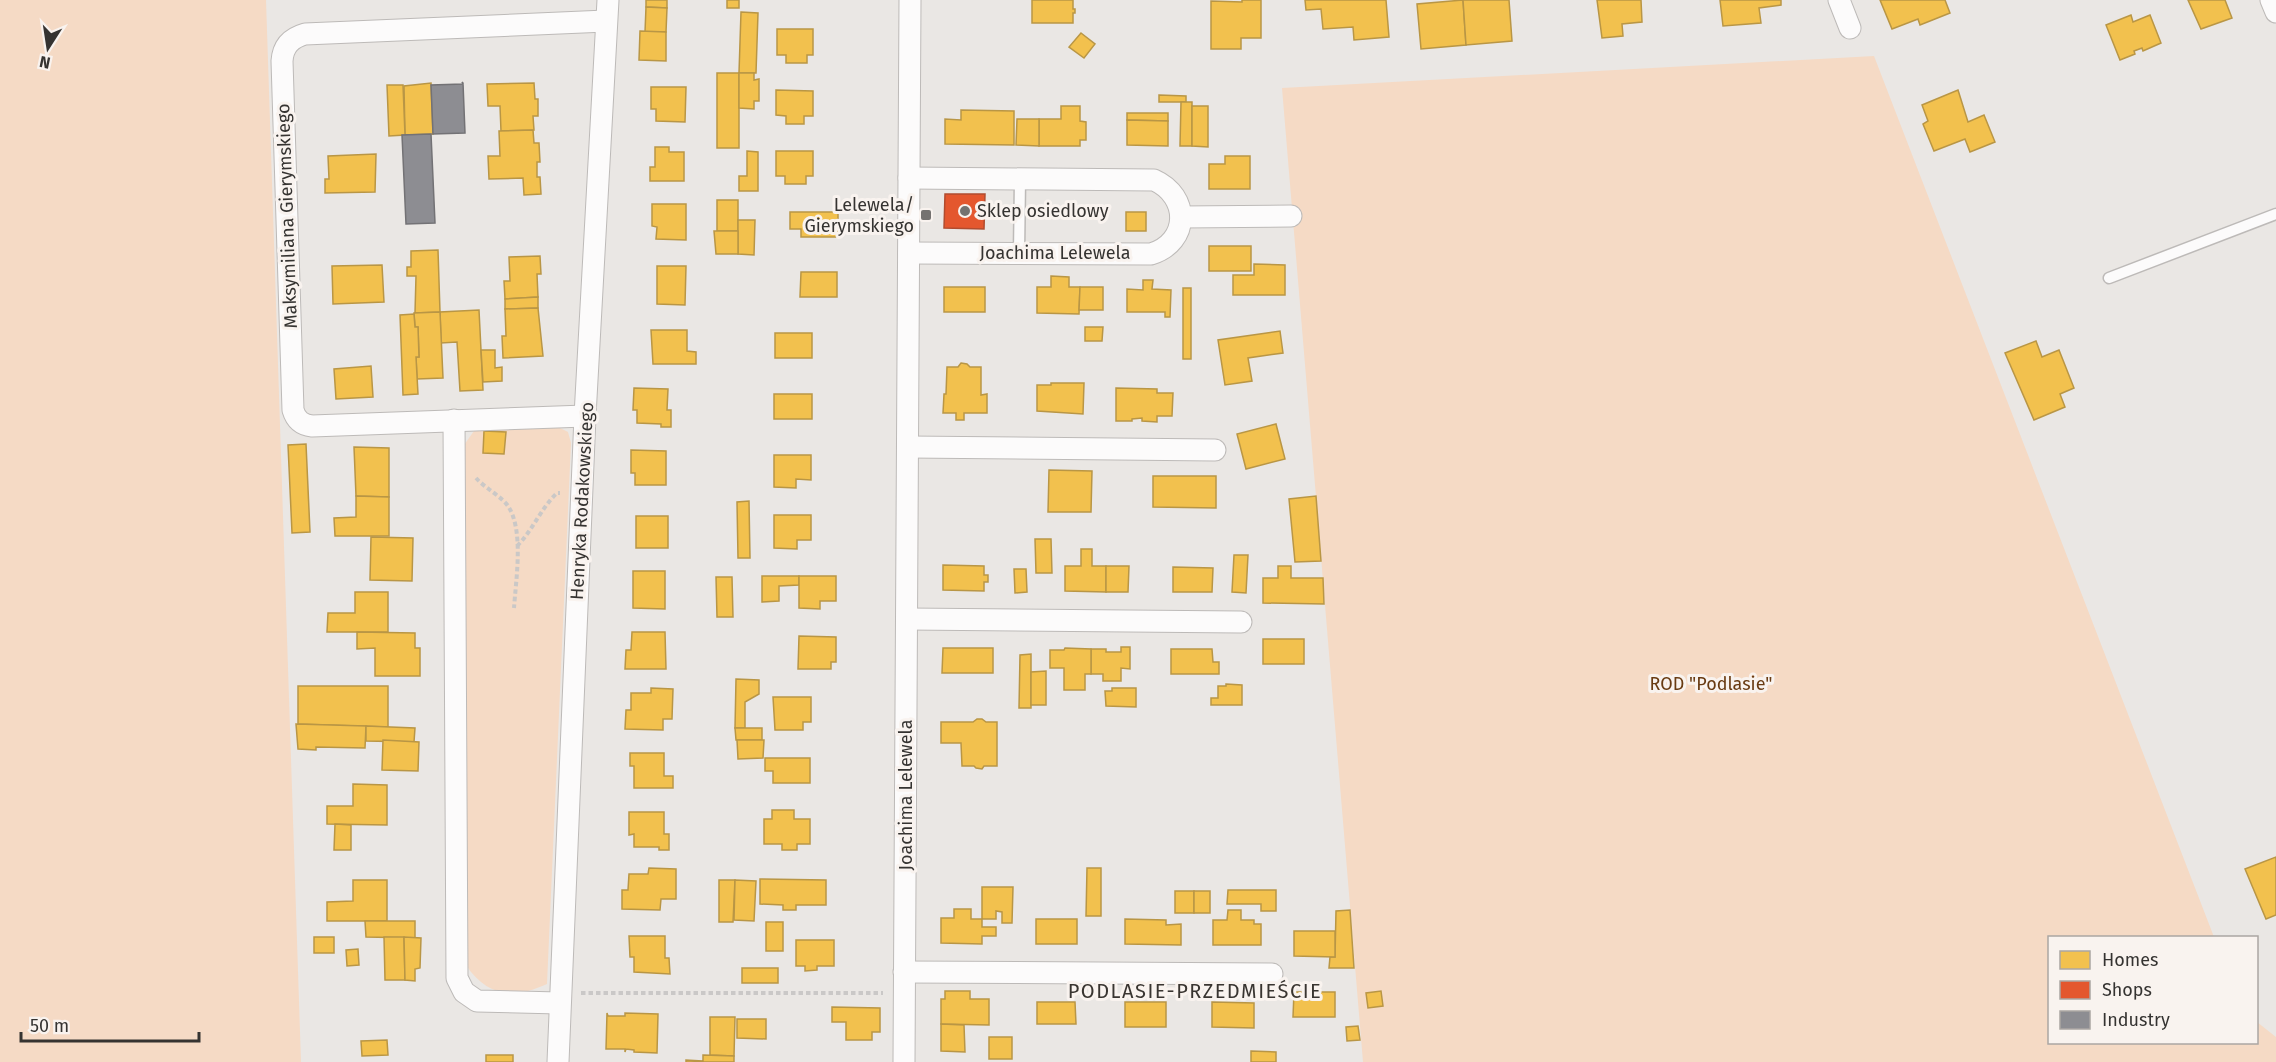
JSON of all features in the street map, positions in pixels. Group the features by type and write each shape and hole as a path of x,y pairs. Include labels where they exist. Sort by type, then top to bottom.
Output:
{"street":[{"name":"Henryka Rodakowskiego","path":"558,1062 585,416 608,0"},
{"name":"Joachima Lelewela","path":"904,1062 910,0"},
{"path":"1839,0 1850,28"},
{"path":"2271,0 2276,12"},
{"name":"Maksymiliana Gierymskiego","path":"585,416 312,426 302,424 294,415 292,410 282,73 285,49 293,39 305,34 606,21"},
{"path":"909,178 1154,180 1172,192 1178,203 1181,217 1291,216"},
{"name":"Joachima Lelewela","path":"909,253 1151,254 1171,242 1178,231 1181,217"},
{"path":"454,420 457,978 464,992 477,1001 559,998"},
{"path":"908,447 1215,450"},
{"path":"907,619 1241,622"},
{"path":"904,982 1272,974"}],"lane":[{"path":"1019,253 1020,179"},
{"path":"2109,278 2276,214"}],"path":[{"path":"454,468 473,474 484,488 507,505 516,525 514,608"},
{"path":"516,546 529,533 548,501 557,493 582,494"},
{"path":"559,998 904,982"}],"green space":[{"path":"0,0 266,0 301,1062 0,1062"},
{"name":"ROD \"Podlasie\"","path":"1874,56 2214,936 2048,936 2048,1044 2258,1044 2258,1023 2276,1037 2276,1062 1363,1062 1282,88"},
{"path":"556,426 568,432 571,443 547,984 535,989 512,993 492,989 483,984 466,965 464,445 474,431"}],"building: Homes":[{"path":"646,0 667,0 667,8 646,7"},
{"path":"727,0 739,0 739,8 727,8"},
{"path":"1032,0 1073,0 1075,13 1073,13 1073,23 1032,23"},
{"path":"1242,0 1261,0 1261,38 1241,38 1241,49 1211,49 1211,1 1242,2"},
{"path":"1305,0 1386,0 1389,37 1354,40 1353,27 1323,29 1321,9 1306,10"},
{"path":"1463,0 1466,45 1421,49 1417,4"},
{"path":"1463,0 1509,0 1512,41 1466,45"},
{"path":"1597,0 1641,0 1642,22 1622,24 1623,36 1602,38"},
{"path":"1720,0 1781,0 1781,5 1759,8 1761,23 1723,26"},
{"path":"1880,0 1945,0 1950,13 1920,25 1918,19 1892,29"},
{"path":"2188,0 2225,0 2232,18 2201,29"},
{"path":"646,7 667,8 666,32 645,32"},
{"path":"741,12 758,13 756,73 739,73"},
{"path":"2131,15 2133,22 2150,15 2161,43 2143,51 2142,48 2134,51 2135,54 2120,60 2106,25"},
{"path":"777,29 813,29 813,55 807,55 807,63 786,63 786,55 777,55"},
{"path":"640,31 666,32 666,61 639,60"},
{"path":"1081,33 1095,44 1084,58 1069,47"},
{"path":"717,73 739,73 739,148 717,148"},
{"path":"739,73 754,73 754,80 759,79 759,101 754,101 754,109 739,108"},
{"path":"431,83 433,134 405,135 404,86"},
{"path":"534,83 535,99 538,99 538,116 533,116 534,130 501,131 500,106 488,106 487,84"},
{"path":"387,85 403,85 405,135 389,136"},
{"path":"651,87 686,87 685,122 656,121 656,109 651,109"},
{"path":"776,90 813,91 813,116 804,116 804,124 786,124 786,116 776,115"},
{"path":"1958,90 1968,122 1984,115 1995,142 1970,152 1965,139 1934,151 1923,124 1928,121 1922,105"},
{"path":"1159,95 1186,96 1186,102 1159,102"},
{"path":"1181,102 1192,102 1192,146 1180,146"},
{"path":"1061,106 1080,106 1080,121 1086,122 1086,140 1080,140 1080,146 1039,146 1039,119 1061,119"},
{"path":"1192,106 1208,106 1208,147 1192,146"},
{"path":"961,110 1014,111 1014,145 945,144 945,119 961,120"},
{"path":"1127,113 1168,113 1168,121 1127,120"},
{"path":"1017,119 1039,119 1039,146 1016,145"},
{"path":"1127,120 1168,121 1168,146 1127,145"},
{"path":"533,130 534,143 539,143 540,162 537,162 537,177 540,177 541,194 524,195 523,178 489,179 488,156 500,156 499,131"},
{"path":"655,147 669,147 669,152 684,152 684,181 650,181 650,167 655,167"},
{"path":"747,151 758,152 758,191 739,191 739,176 747,176"},
{"path":"776,151 813,151 813,176 806,176 806,184 785,184 785,176 776,176"},
{"path":"376,154 375,192 325,193 325,179 329,179 328,156"},
{"path":"1225,156 1250,156 1250,189 1209,189 1209,164 1225,164"},
{"path":"717,200 738,200 738,231 717,231"},
{"path":"652,204 686,204 686,240 656,239 657,227 652,226"},
{"path":"790,212 838,212 838,237 801,237 801,229 790,229"},
{"path":"1126,212 1146,212 1146,231 1126,231"},
{"path":"738,220 755,220 754,255 738,254"},
{"path":"714,231 738,231 738,254 716,254"},
{"path":"1209,246 1251,246 1251,271 1209,271"},
{"path":"438,250 440,312 415,313 416,276 407,276 407,267 411,267 411,251"},
{"path":"540,256 541,274 537,274 538,297 505,299 504,281 510,281 509,257"},
{"path":"1254,264 1285,265 1285,295 1233,295 1233,275 1254,275"},
{"path":"382,265 384,302 333,304 332,266"},
{"path":"657,266 686,266 685,305 657,304"},
{"path":"801,272 837,272 837,297 800,297"},
{"path":"1051,276 1069,277 1069,287 1080,287 1079,314 1037,313 1037,287 1051,287"},
{"path":"1143,280 1153,280 1152,289 1171,290 1170,317 1165,317 1165,312 1127,312 1127,289 1143,290"},
{"path":"944,287 985,287 985,312 944,312"},
{"path":"1080,287 1103,287 1103,310 1079,310"},
{"path":"1183,288 1191,288 1191,359 1183,359"},
{"path":"538,297 538,308 505,309 505,299"},
{"path":"538,308 543,356 503,358 502,336 506,336 505,309"},
{"path":"479,310 483,390 460,391 457,342 441,343 440,312"},
{"path":"440,312 443,378 417,379 418,327 415,327 414,313"},
{"path":"414,314 415,327 418,327 419,357 416,357 418,394 403,395 400,315"},
{"path":"1085,327 1103,327 1102,341 1085,341"},
{"path":"651,330 687,330 687,351 696,352 696,364 653,364"},
{"path":"1280,331 1283,353 1248,358 1252,381 1225,385 1218,340"},
{"path":"775,333 812,333 812,358 775,358"},
{"path":"2036,341 2042,357 2059,350 2074,388 2060,394 2065,407 2034,420 2005,353"},
{"path":"481,350 495,350 495,368 502,367 502,381 483,382"},
{"path":"961,363 970,367 981,367 981,395 987,394 987,413 964,413 964,420 956,420 956,413 943,413 944,394 946,394 947,367 958,367"},
{"path":"371,366 373,397 336,399 334,369"},
{"path":"1051,383 1084,383 1083,414 1037,411 1037,385 1051,385"},
{"path":"634,388 668,389 667,410 671,410 671,427 661,427 661,424 637,423 637,410 633,410"},
{"path":"1116,388 1157,389 1157,393 1173,393 1172,416 1157,416 1157,422 1142,421 1142,418 1132,419 1132,421 1116,421"},
{"path":"774,394 812,394 812,419 774,419"},
{"path":"1276,424 1285,459 1246,469 1237,434"},
{"path":"484,431 506,432 504,454 483,453"},
{"path":"306,444 310,532 292,533 288,445"},
{"path":"354,447 389,448 389,497 356,496"},
{"path":"631,450 666,451 666,485 635,485 635,473 631,473"},
{"path":"774,455 811,455 811,480 796,479 796,488 774,487"},
{"path":"1049,470 1092,471 1091,512 1048,512"},
{"path":"1153,476 1216,476 1216,508 1153,507"},
{"path":"356,496 389,497 389,536 335,536 334,518 356,517"},
{"path":"1316,496 1321,561 1295,562 1289,499"},
{"path":"749,501 750,558 738,558 737,502"},
{"path":"774,515 811,515 811,540 797,540 797,549 774,548"},
{"path":"636,516 668,516 668,548 636,548"},
{"path":"371,537 413,538 412,581 370,580"},
{"path":"1035,539 1051,539 1052,573 1036,573"},
{"path":"1081,549 1092,549 1092,566 1106,566 1106,592 1065,591 1065,566 1081,566"},
{"path":"1234,555 1248,555 1246,593 1232,592"},
{"path":"943,565 984,566 984,575 988,575 988,582 984,582 984,591 943,590"},
{"path":"1106,566 1129,566 1128,592 1106,592"},
{"path":"1278,566 1291,566 1291,578 1323,578 1324,604 1263,603 1263,578 1278,578"},
{"path":"1173,567 1213,568 1212,592 1173,592"},
{"path":"1014,569 1026,569 1027,592 1015,593"},
{"path":"633,571 665,571 665,609 633,608"},
{"path":"762,576 799,576 799,585 779,586 779,601 762,602"},
{"path":"799,576 836,576 836,601 820,601 820,609 799,608"},
{"path":"716,577 732,577 733,617 717,617"},
{"path":"355,592 388,592 388,632 327,632 328,613 355,613"},
{"path":"357,632 415,633 415,648 420,648 420,676 375,676 375,648 357,649"},
{"path":"632,632 665,632 666,669 625,669 626,650 631,650"},
{"path":"799,636 836,637 836,662 831,662 831,669 798,669"},
{"path":"1263,639 1304,639 1304,664 1263,664"},
{"path":"1121,647 1130,647 1130,669 1121,668 1121,681 1103,681 1103,674 1091,674 1091,649 1121,652"},
{"path":"943,648 993,648 993,673 942,673"},
{"path":"1065,648 1091,649 1091,674 1085,674 1085,690 1064,690 1064,668 1050,668 1050,650 1064,650"},
{"path":"1171,649 1212,649 1213,662 1219,662 1219,674 1171,674"},
{"path":"1031,654 1031,708 1019,708 1020,655"},
{"path":"1046,671 1046,705 1031,705 1031,672"},
{"path":"736,679 759,680 759,694 745,702 745,728 735,728"},
{"path":"1226,684 1242,685 1242,705 1211,705 1211,698 1218,698 1218,686 1226,686"},
{"path":"298,686 388,686 388,727 298,724"},
{"path":"651,688 673,689 672,719 663,719 663,730 625,729 626,710 631,710 631,693 651,693"},
{"path":"1112,688 1136,688 1136,707 1106,706 1105,691 1112,691"},
{"path":"773,697 811,697 811,722 803,722 803,730 775,730"},
{"path":"977,719 997,722 997,766 984,766 982,769 962,766 961,743 941,743 941,722 973,722"},
{"path":"296,724 366,726 365,748 298,749"},
{"path":"366,726 415,728 414,742 366,741"},
{"path":"735,728 762,728 762,740 736,740"},
{"path":"383,740 419,742 418,771 382,770"},
{"path":"737,740 764,740 763,758 738,759"},
{"path":"630,753 664,753 664,776 673,776 673,788 634,788 634,766 630,766"},
{"path":"765,758 810,758 810,783 773,783 773,771 765,771"},
{"path":"353,784 387,785 387,825 327,824 327,806 353,806"},
{"path":"772,810 794,810 794,819 810,819 810,844 797,844 797,850 782,850 782,844 764,844 764,819 772,819"},
{"path":"629,812 664,812 664,834 669,834 669,850 659,850 659,847 634,847 634,834 629,835"},
{"path":"335,824 351,825 351,850 334,850"},
{"path":"2276,857 2276,915 2266,919 2245,869"},
{"path":"649,868 676,869 676,899 661,899 660,910 622,909 622,890 628,890 629,874 648,874"},
{"path":"1087,868 1101,868 1101,916 1086,916"},
{"path":"760,879 826,880 826,905 796,905 796,910 783,910 783,905 760,904"},
{"path":"353,880 387,880 387,921 327,921 327,902 353,901"},
{"path":"719,880 735,880 733,922 719,922"},
{"path":"735,880 756,881 754,921 734,920"},
{"path":"982,887 1013,887 1012,923 1002,923 1002,912 996,911 996,919 982,919"},
{"path":"1228,890 1276,890 1276,911 1261,911 1261,904 1227,904"},
{"path":"1175,891 1194,891 1194,913 1175,913"},
{"path":"1194,891 1210,891 1210,913 1194,913"},
{"path":"954,909 971,909 971,919 982,919 982,927 996,927 996,936 982,936 982,944 941,943 941,918 954,918"},
{"path":"1228,910 1241,910 1241,920 1254,920 1254,924 1261,924 1261,945 1213,945 1213,920 1227,920"},
{"path":"1350,910 1354,968 1329,968 1330,957 1335,957 1336,911"},
{"path":"1036,919 1077,919 1077,944 1036,944"},
{"path":"1125,919 1166,920 1166,925 1181,924 1181,945 1125,944"},
{"path":"365,921 415,921 415,938 366,937"},
{"path":"766,922 783,922 783,951 766,951"},
{"path":"1294,931 1335,931 1335,957 1294,956"},
{"path":"629,936 665,936 665,958 669,958 670,974 634,972 634,957 630,957"},
{"path":"314,937 334,937 334,953 314,953"},
{"path":"384,937 404,937 405,980 385,980"},
{"path":"404,937 421,938 420,968 415,969 415,981 405,980"},
{"path":"796,940 834,940 834,966 817,966 817,970 805,971 805,966 796,966"},
{"path":"358,949 359,965 347,966 346,950"},
{"path":"742,968 778,968 778,983 742,983"},
{"path":"1310,987 1319,987 1319,992 1335,992 1335,1017 1293,1017 1294,992 1310,992"},
{"path":"945,991 970,991 970,999 989,999 989,1025 941,1024 941,999 945,999"},
{"path":"1381,991 1383,1006 1368,1008 1366,993"},
{"path":"1037,1002 1075,1002 1076,1024 1037,1024"},
{"path":"1125,1002 1166,1002 1166,1027 1125,1027"},
{"path":"1212,1002 1254,1003 1254,1028 1212,1027"},
{"path":"832,1007 880,1008 880,1032 872,1032 872,1040 846,1040 846,1022 832,1022"},
{"path":"607,1013 608,1016 625,1016 625,1013 658,1014 657,1053 606,1049"},
{"path":"710,1017 735,1017 734,1056 710,1055"},
{"path":"737,1019 766,1019 766,1039 737,1038"},
{"path":"941,1024 964,1025 965,1052 941,1051"},
{"path":"1358,1026 1360,1040 1347,1041 1346,1027"},
{"path":"989,1037 1012,1037 1012,1059 989,1059"},
{"path":"387,1040 388,1055 362,1056 361,1041"},
{"path":"1251,1051 1276,1052 1276,1062 1251,1062"},
{"path":"486,1055 513,1055 513,1062 486,1062"},
{"path":"703,1055 734,1056 734,1062 686,1062 686,1060 703,1061"}],"building: Shops":[{"name":"Sklep osiedlowy","path":"945,194 985,194 984,229 944,228"}],"building: Industry":[{"path":"463,83 465,133 433,134 431,85 463,84"},
{"path":"431,134 435,223 406,224 402,135"}],"place":[{"name":"Sklep osiedlowy","path":"965,211"},
{"name":"Lelewela/ Gierymskiego","path":"926,215"}],"district":[{"name":"PODLASIE-PRZEDMIEŚCIE","path":"1195,991"}]}
